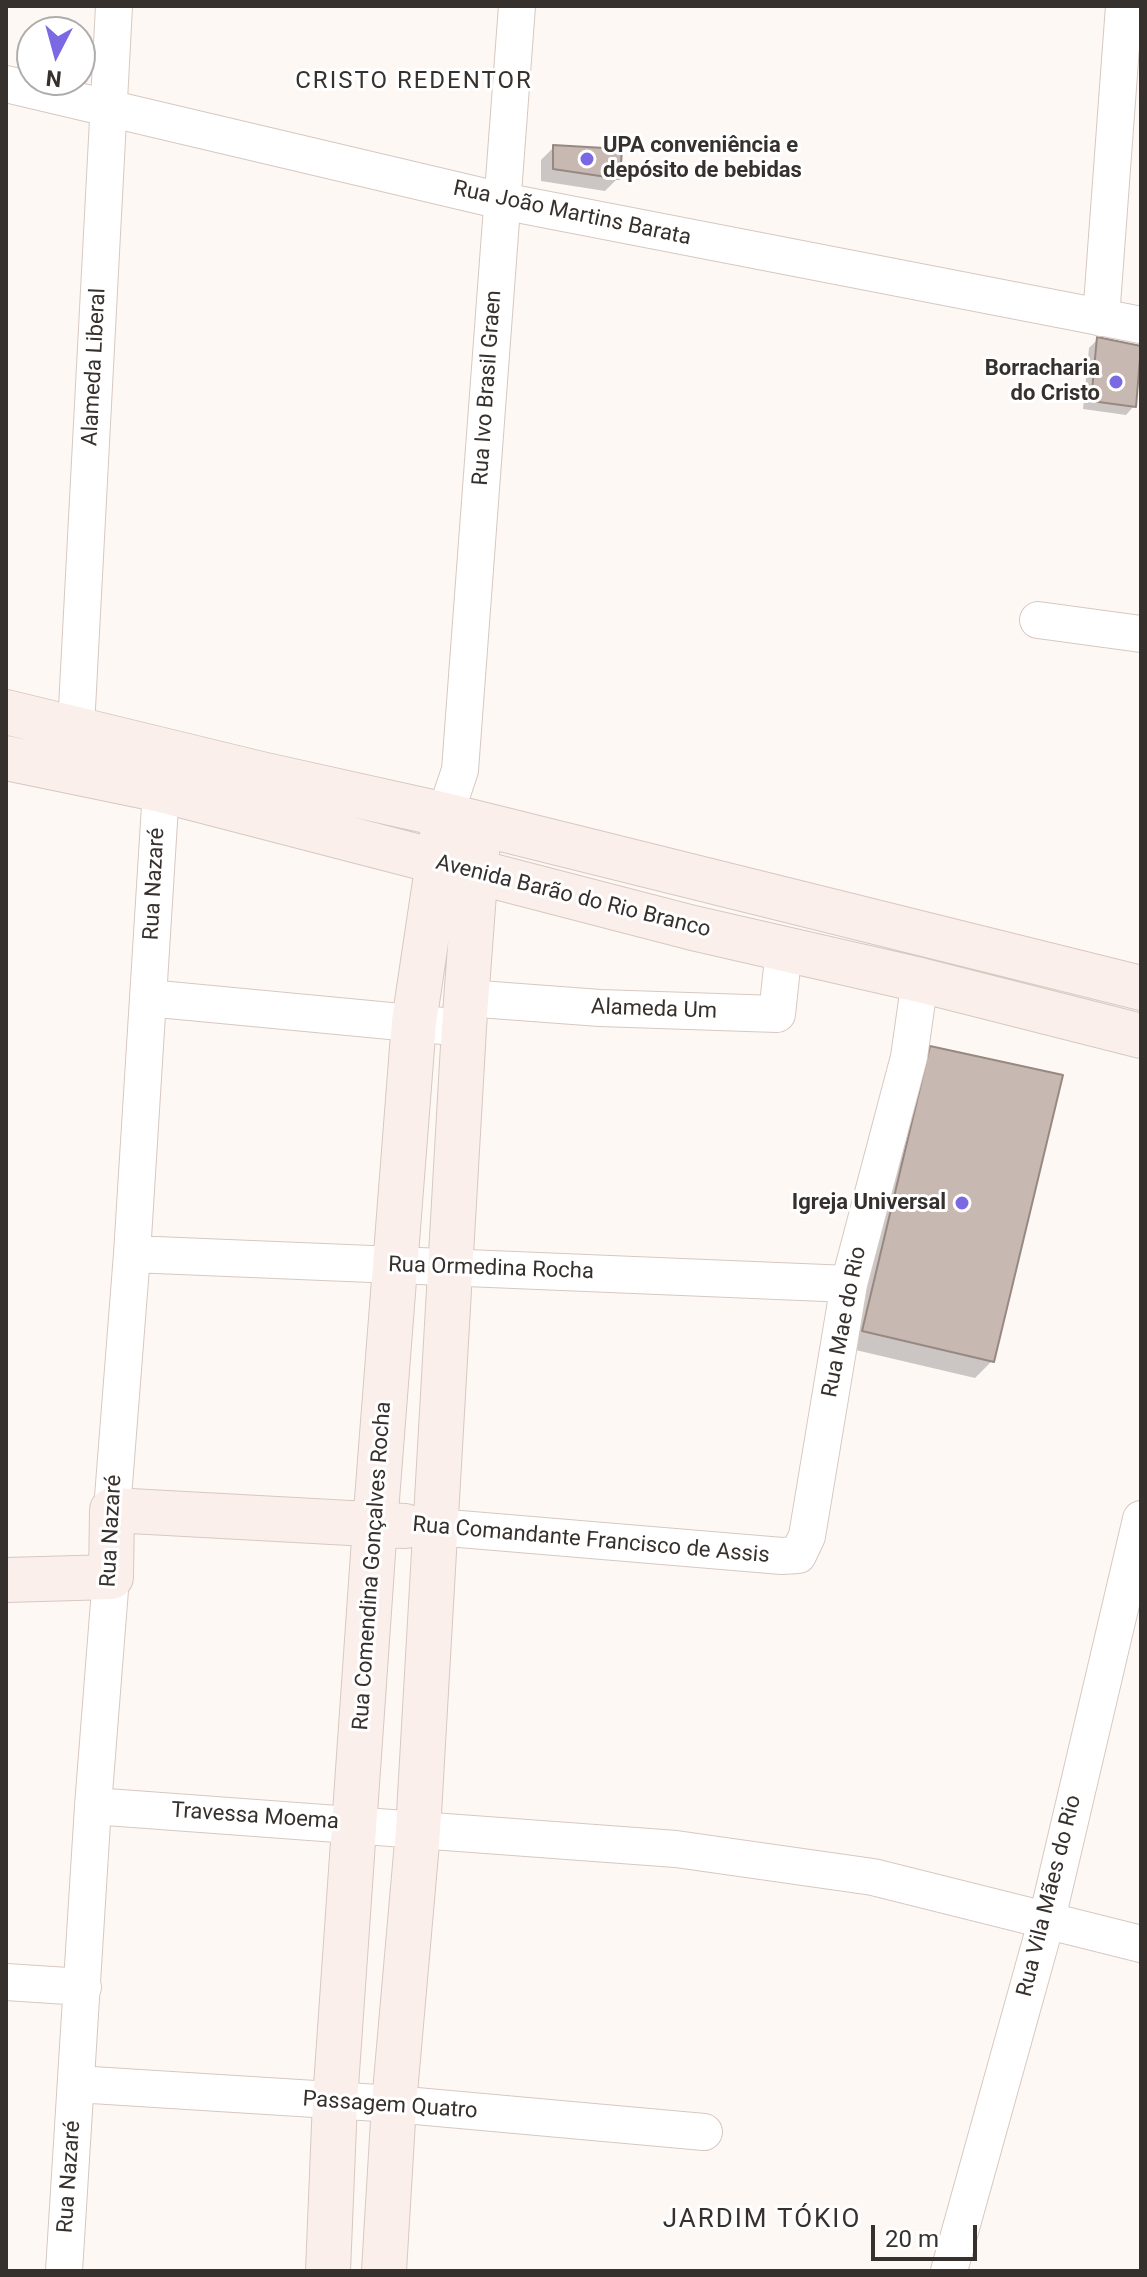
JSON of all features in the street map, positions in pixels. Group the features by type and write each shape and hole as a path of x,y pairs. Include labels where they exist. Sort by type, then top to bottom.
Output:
{"street":[{"name":"Alameda Liberal","path":"76,727 114,6"},
{"name":"Rua Ivo Brasil Graen","path":"462,821 460,770 517,6"},
{"path":"1101,318 1124,6"},
{"name":"Rua João Martins Barata","path":"6,84 502,201 1141,325"},
{"path":"1038,620 1141,634"},
{"path":"6,712 1141,988"},
{"name":"Avenida Barão do Rio Branco","path":"6,758 161,790 458,868 1141,1036"},
{"name":"Rua Nazaré","path":"64,2271 161,790"},
{"path":"384,2271 394,2104 418,1831 465,1013 458,868 462,821"},
{"name":"Rua Comendina Gonçalves Rocha","path":"328,2271 335,2101 414,1022 458,868"},
{"name":"Alameda Um","path":"148,998 414,1022 465,1013 600,1008 777,1014 784,949"},
{"name":"Rua Mae do Rio","path":"782,1556 798,1555 807,1536 849,1284 909,1057 920,980"},
{"name":"Rua Ormedina Rocha","path":"132,1254 849,1284"},
{"name":"Rua Comandante Francisco de Assis","path":"112,1510 436,1527 782,1556"},
{"name":"Rua Vila Mães do Rio","path":"949,2271 1047,1919 1141,1519"},
{"path":"6,1580 111,1577"},
{"name":"Travessa Moema","path":"93,1806 418,1831"},
{"path":"418,1831 676,1849 857,1874 1141,1944"},
{"path":"6,1982 83,1987"},
{"name":"Passagem Quatro","path":"76,2084 394,2104 704,2132"}],"building":[{"name":"UPA conveniência e depósito de bebidas","path":"553,145 622,149 620,179 553,169"},
{"name":"Borracharia do Cristo","path":"1097,337 1141,346 1136,407 1091,401"},
{"name":"Igreja Universal","path":"930,1046 1063,1075 994,1362 862,1331"}],"place":[{"name":"UPA conveniência e depósito de bebidas","path":"587,159"},
{"name":"Borracharia do Cristo","path":"1116,382"},
{"name":"Igreja Universal","path":"962,1203"}],"district":[{"name":"CRISTO REDENTOR","path":"414,82"},
{"name":"JARDIM TÓKIO","path":"762,2220"}]}
